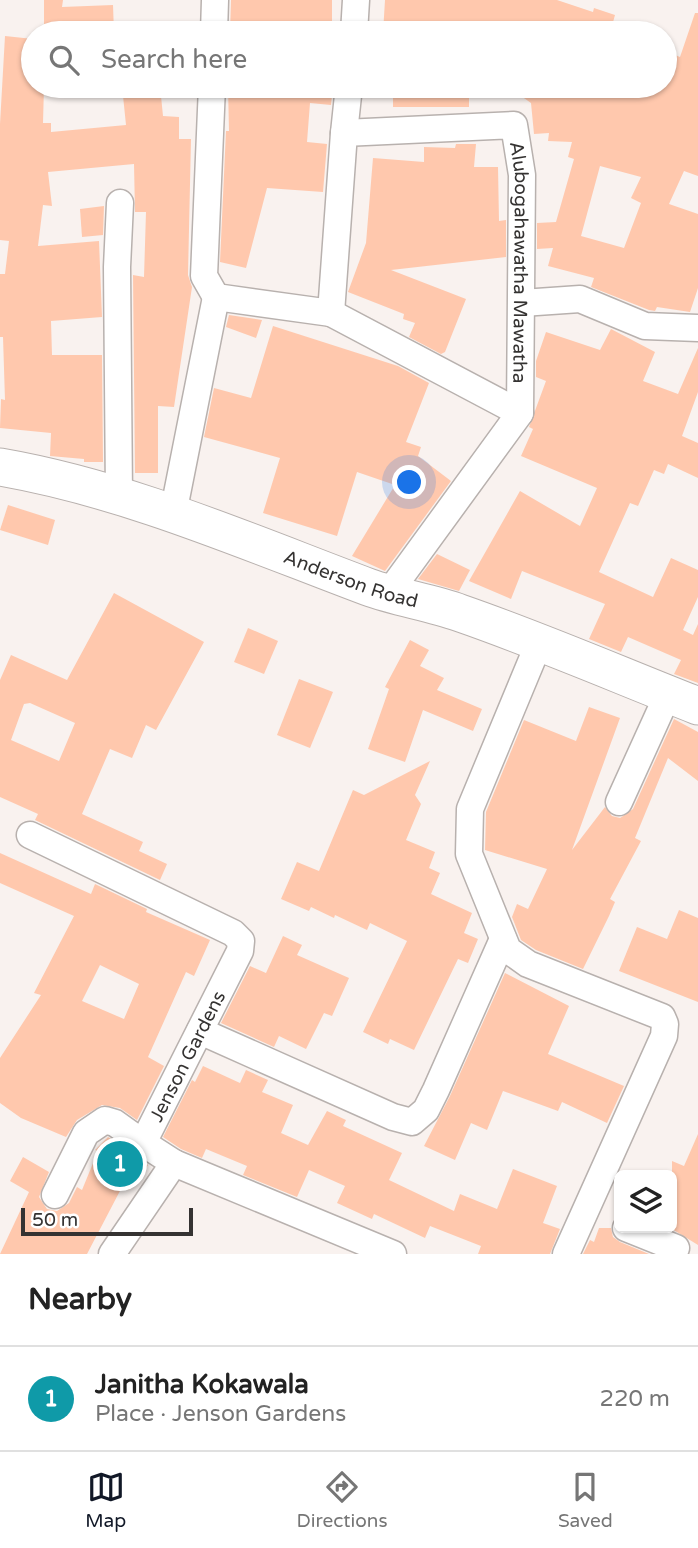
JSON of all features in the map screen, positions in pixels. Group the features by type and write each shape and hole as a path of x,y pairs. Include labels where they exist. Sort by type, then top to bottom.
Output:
{"main road":[{"name":"Anderson Road","path":"0,467 60,477 173,514 388,594 434,604 683,700"}],"street":[{"path":"214,21 215,0"},
{"path":"355,21 356,0"},
{"path":"173,514 210,286 212,98"},
{"path":"331,313 348,98"},
{"name":"Alubogahawatha Mawatha","path":"344,133 514,125 522,175 520,413"},
{"path":"119,497 117,267 120,203"},
{"path":"210,286 331,313 520,413 388,594"},
{"path":"522,303 580,299 645,326 698,328"},
{"path":"539,643 470,809 469,854 508,950 528,964 662,1017 665,1024 664,1036 566,1254"},
{"path":"618,802 683,700"},
{"name":"Jenson Gardens","path":"30,835 233,933 241,941 240,951 143,1143 174,1163 343,1244 393,1254"},
{"path":"200,1031 393,1117 412,1122 426,1110 436,1090 503,939"},
{"path":"55,1195 86,1133 105,1121 115,1123 143,1143"},
{"path":"112,1254 174,1163"},
{"path":"584,1211 614,1223"},
{"path":"638,1233 676,1248"}],"building":[{"path":"44,0 63,0 62,7 113,5 114,21 44,21"},
{"path":"231,0 332,0 332,21 230,21"},
{"path":"385,0 557,0 593,12 594,8 615,15 613,21 384,21"},
{"path":"695,13 698,13 698,176 684,171 669,204 698,214 698,288 690,312 657,307 655,311 649,310 591,287 594,278 548,266 553,248 537,249 537,223 556,222 574,159 568,157 572,142 548,141 549,133 534,134 531,103 524,98 677,98 677,56 680,57","holes":["600,166 641,177 631,198 641,203 624,248 581,236"]},
{"path":"5,36 21,38 21,98 44,98 43,123 51,123 51,132 126,125 123,98 161,98 163,116 179,117 179,139 191,139 188,275 192,287 174,407 158,406 158,473 135,473 133,275 144,277 146,212 135,212 134,164 48,172 52,206 43,205 38,246 99,241 102,317 51,321 52,355 102,355 103,462 84,462 84,459 50,456 51,433 0,428 1,399 5,400 3,337 0,337 0,274 5,274 9,241 0,240 0,124"},
{"path":"228,98 332,98 331,105 310,103 307,142 327,144 323,192 267,188 246,268 220,262 226,131 229,131"},
{"path":"393,98 469,98 469,107 393,107"},
{"path":"456,144 476,144 474,167 498,167 499,221 506,220 506,257 391,270 466,299 445,352 441,354 409,337 415,323 403,319 404,314 348,292 366,243 373,158 424,162 424,147 455,148"},
{"path":"104,206 103,235 82,237 80,209"},
{"path":"229,315 262,320 256,338 226,327"},
{"path":"273,326 398,366 429,383 406,442 421,447 418,456 451,481 385,571 352,556 395,485 357,472 337,536 263,513 280,458 204,437 214,388 251,398"},
{"path":"611,329 655,352 643,381 678,394 698,348 698,392 682,436 698,443 698,478 668,464 664,474 654,470 638,506 630,503 599,572 653,597 671,558 698,570 698,597 683,630 693,635 698,624 698,683 674,674 681,660 628,637 621,652 589,639 605,604 522,571 511,599 469,581 520,491 580,526 597,488 521,456 533,429 529,427 546,381 536,377 536,361 546,332 600,350"},
{"path":"8,505 55,520 48,545 0,530"},
{"path":"437,554 470,570 459,591 418,579"},
{"path":"114,593 204,642 156,730 146,725 132,758 110,749 82,814 143,842 139,851 167,864 160,880 35,820 38,814 0,797 0,680 11,655 67,680","holes":["30,703 75,723 59,761 11,740 24,704"]},
{"path":"248,628 278,641 264,674 234,662"},
{"path":"410,640 429,650 420,666 444,678 437,690 482,709 473,731 423,710 405,762 368,749 389,689 385,687"},
{"path":"299,679 333,692 310,748 277,735"},
{"path":"589,707 620,718 572,850 605,807 612,816 620,818 633,809 674,719 698,732 698,781 668,758 635,838 641,841 610,899 615,902 583,969 536,950 521,940 512,917 517,904 528,909 547,869 485,850 486,812 524,720 576,741"},
{"path":"430,761 415,795 421,804 406,840 435,852 429,868 440,873 431,894 472,913 464,933 478,939 468,963 458,959 414,1050 390,1039 388,1044 363,1032 407,941 370,923 367,930 335,915 334,918 311,907 309,911 281,899 297,862 319,871 353,790 364,795"},
{"path":"0,853 91,894 95,884 147,909 146,912 210,940 194,976 186,972 148,1057 164,1066 137,1120 120,1108 102,1105 77,1120 66,1137 21,1118 0,1103 0,1058 41,995 34,993 74,916 0,883","holes":["100,965 139,984 124,1019 82,1001"]},
{"path":"679,910 698,918 698,1002 619,971 637,927 667,939"},
{"path":"283,936 302,945 297,955 349,978 332,1016 324,1013 306,1049 279,1036 274,1047 221,1023 250,966 266,973"},
{"path":"505,973 569,1006 548,1054 624,1086 607,1123 562,1102 558,1111 503,1091 487,1130 471,1123 455,1160 424,1146 450,1096"},
{"path":"203,1066 240,1083 246,1070 268,1080 262,1092 293,1105 281,1133 308,1145 327,1111 346,1120 343,1126 402,1153 389,1180 454,1211 460,1194 497,1209 513,1169 557,1186 543,1223 560,1229 550,1254 478,1254 481,1246 430,1226 425,1238 374,1214 372,1219 337,1203 345,1186 309,1170 297,1197 243,1175 247,1166 206,1149 202,1158 181,1149 163,1137 192,1080 195,1082"},
{"path":"698,1134 698,1245 677,1232 677,1170 672,1170 672,1161 684,1166"},
{"path":"108,1137 148,1165 129,1190 122,1187 87,1254 0,1254 29,1192 10,1181 23,1157 49,1172 39,1197 47,1209 57,1211 69,1203 77,1187 82,1190 98,1151 95,1150"},
{"path":"599,1228 611,1228 613,1237 620,1242 649,1254 583,1254 590,1240 594,1242"}],"place":[{"name":"Janitha Kokawala","path":"120,1164"}]}
